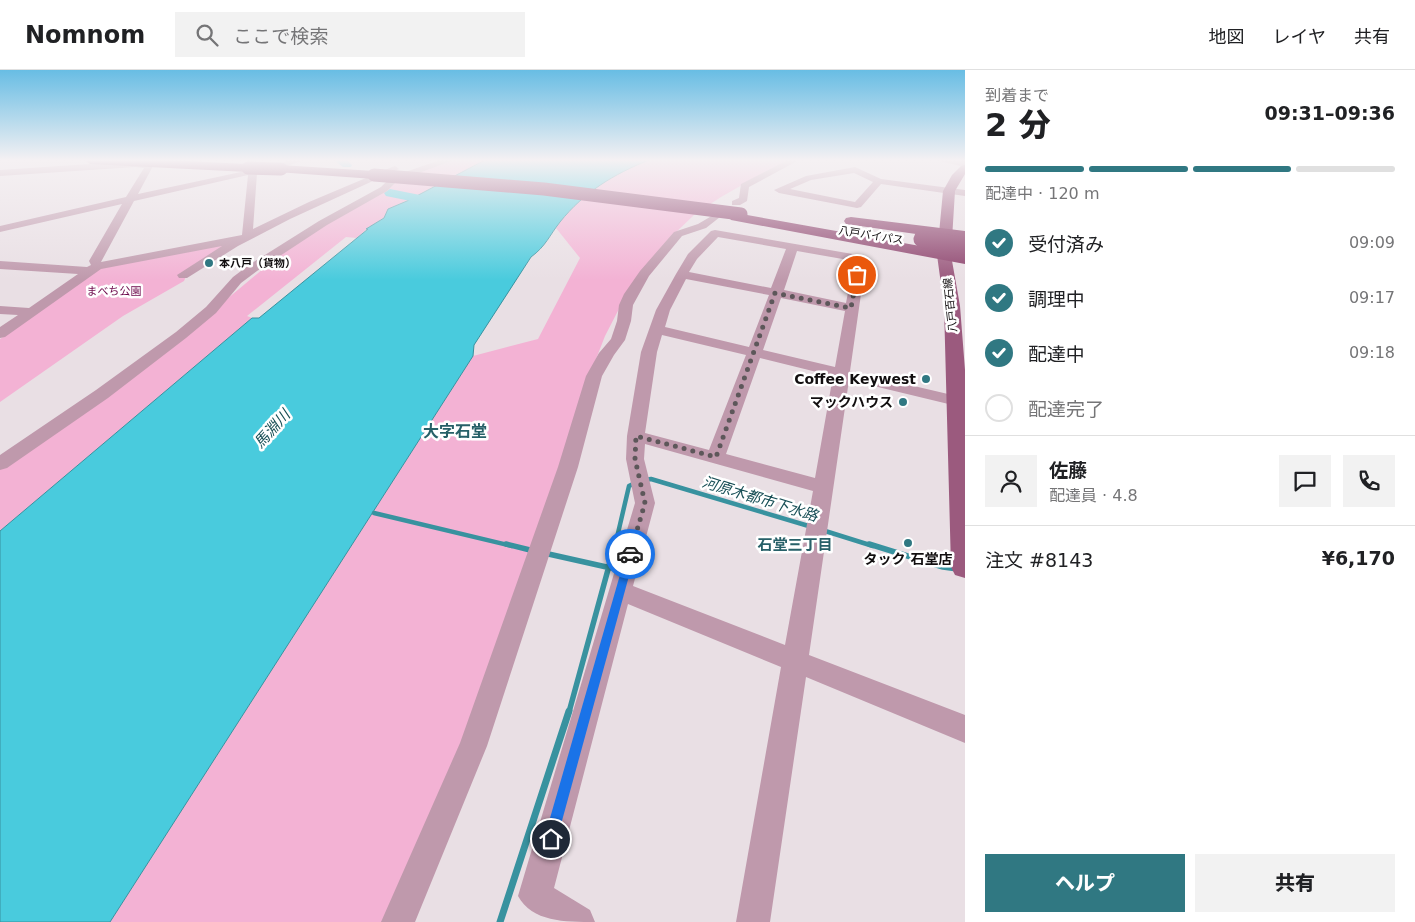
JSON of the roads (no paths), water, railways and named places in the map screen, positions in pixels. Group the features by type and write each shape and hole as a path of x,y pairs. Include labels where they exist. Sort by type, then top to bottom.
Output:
{"highway":[{"path":"634,200 737,212 808,216"},
{"path":"660,200 737,212 965,259"},
{"name":"八戸バイパス","path":"737,212 922,241 965,242"},
{"path":"837,219 945,233 965,242"}],"main road":[{"name":"八戸百石線","path":"956,200 945,233 944,255 952,306 961,402 965,567"},
{"name":"八戸百石線","path":"959,200 965,242"}],"street":[{"path":"0,229 126,200"},
{"path":"94,269 95,261 129,200"},
{"path":"244,237 250,200"},
{"path":"183,275 244,237 320,200"},
{"path":"0,464 182,335 250,275 323,223 365,200"},
{"path":"398,922 473,746 556,504 594,376 607,353 618,340 624,321 626,305 631,294 644,274 678,234 737,212 744,200"},
{"path":"830,200 857,205 862,200"},
{"path":"578,922 535,896 645,503 635,459 636,436 649,352 662,310 692,257 715,233 860,259 753,922"},
{"path":"0,334 94,269 106,263 244,237"},
{"path":"716,457 793,247"},
{"path":"3,267 94,269"},
{"path":"682,274 851,308"},
{"path":"0,310 31,312"},
{"path":"656,329 961,402"},
{"path":"636,436 823,488"},
{"path":"620,591 965,729"}],"water":[{"name":"馬淵川","path":"581,200 569,211 544,245 531,257 474,345 473,356 110,922 0,922 0,531 252,318 259,318 368,229 366,229 384,218 388,209 407,201"}],"waterway":[{"path":"424,200 445,204"},
{"name":"河原木都市下水路","path":"645,480 651,479 812,527"},
{"name":"河原木都市下水路","path":"615,546 629,486 635,483"},
{"name":"河原木都市下水路","path":"374,513 512,546"},
{"name":"河原木都市下水路","path":"822,530 873,546"},
{"name":"河原木都市下水路","path":"506,544 534,551"},
{"name":"河原木都市下水路","path":"609,567 615,544"},
{"name":"河原木都市下水路","path":"869,544 943,567 965,570"},
{"name":"河原木都市下水路","path":"544,553 609,567"},
{"name":"河原木都市下水路","path":"569,712 609,567"},
{"name":"河原木都市下水路","path":"500,922 569,711"}],"place":[{"name":"本八戸（貨物）","path":"209,263"},
{"name":"Coffee Keywest","path":"926,379"},
{"name":"マックハウス","path":"903,402"},
{"name":"タック 石堂店","path":"908,543"}],"district":[{"name":"大字石堂","path":"455,431"},
{"name":"石堂三丁目","path":"795,545"}],"park label":[{"name":"まべち公園","path":"114,291"}]}
